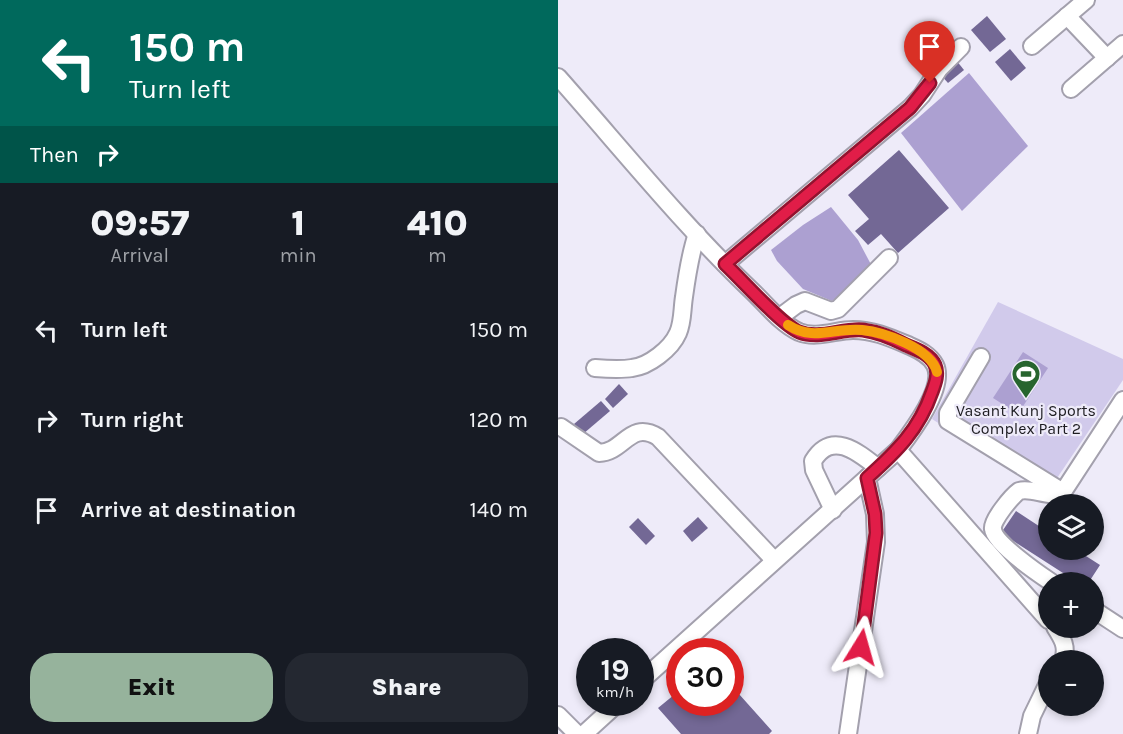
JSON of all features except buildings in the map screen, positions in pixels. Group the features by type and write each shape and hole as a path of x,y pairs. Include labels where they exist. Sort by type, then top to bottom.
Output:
{"street":[{"path":"1032,46 1086,0"},
{"path":"1067,16 1107,58"},
{"path":"1071,89 1123,44"},
{"path":"725,264 910,108 922,95 939,69 961,47"},
{"path":"558,77 725,264 794,329 806,333 850,330 881,334 920,351 935,365 936,382 927,407 898,450 654,669"},
{"path":"595,368 631,369 639,367 666,349 677,336 681,325 688,266 698,234"},
{"path":"780,318 796,304 805,301 831,311 838,309 889,258"},
{"path":"981,357 948,413 948,421 1063,492"},
{"path":"1038,572 1004,545 995,534 993,525 995,519 1019,491 1027,490 1056,495 1063,492 1120,410"},
{"path":"561,427 599,453 610,450 637,432 647,431 658,437 774,560"},
{"path":"833,510 814,470 813,461 816,455 826,447 835,444 861,454 872,473 876,533 848,734"},
{"path":"898,450 1038,609"},
{"path":"1104,615 1122,625"},
{"path":"1028,734 1038,703"},
{"path":"558,715 577,734"},
{"path":"584,734 604,716"}],"shaded area":[{"path":"969,73 1028,146 962,211 901,133"},
{"path":"831,207 858,240 875,272 832,301 803,289 777,261 771,250"},
{"name":"Vasant Kunj Sports Complex Part 2","path":"998,302 1123,359 1123,380 1047,493 932,419"},
{"path":"1023,352 1048,368 1018,414 993,398"}],"slow traffic":[{"path":"788,325 800,332 813,334 861,330 881,334 929,357 937,372"}],"place":[{"name":"Vasant Kunj Sports Complex Part 2","path":"1026,400"}],"route":[{"path":"861,647 876,542 875,514 867,478 898,450 920,420 936,382 935,365 920,351 881,334 861,330 813,334 800,332 788,324 725,264 910,108 930,83"}]}
